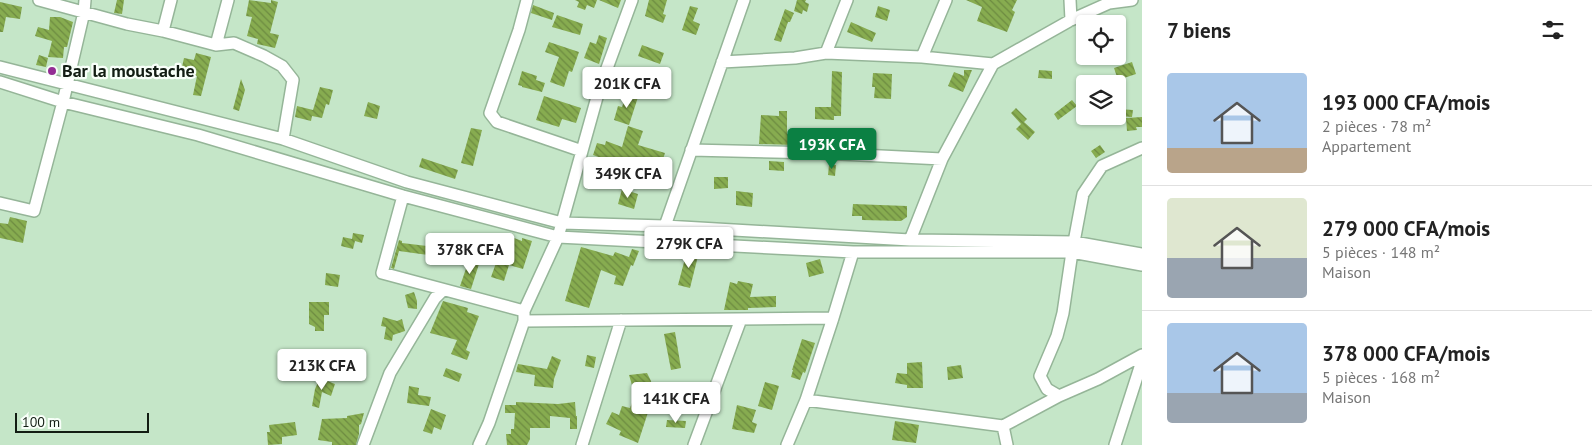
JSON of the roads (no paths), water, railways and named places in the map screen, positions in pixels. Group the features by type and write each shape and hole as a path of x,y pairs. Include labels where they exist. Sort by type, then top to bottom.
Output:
{"street":[{"path":"39,0 84,6 127,24 216,45 234,43 282,66 293,80 283,139"},
{"path":"163,31 171,0"},
{"path":"216,45 228,0"},
{"path":"527,0 520,30 490,114 497,122 582,151"},
{"path":"479,445 489,423 524,316 558,237 599,90 632,0"},
{"path":"665,226 744,0"},
{"path":"826,53 847,0"},
{"path":"922,57 946,0"},
{"path":"1070,0 1071,20"},
{"path":"910,240 942,159 993,64 1071,20 1109,3 1132,0"},
{"path":"0,203 34,211 63,102 84,6"},
{"path":"722,62 795,58 826,53 922,57 993,64"},
{"path":"0,67 283,139 407,182 562,223 665,226 1073,247 1142,254"},
{"path":"0,82 63,102 198,135 403,196 558,237 853,252 1073,247 1142,265"},
{"path":"1059,396 1047,389 1040,376 1057,336 1063,313 1083,194 1102,166 1142,148"},
{"path":"691,150 820,153 942,159"},
{"path":"403,196 382,273 524,316 621,320 834,318"},
{"path":"787,445 806,400 834,318 853,252"},
{"path":"363,445 390,373 435,298 443,290"},
{"path":"694,445 741,319"},
{"path":"582,445 621,320"},
{"path":"806,400 1004,426 1059,396 1098,379 1142,355"},
{"path":"1115,445 1142,361"},
{"path":"1004,426 1007,445"}],"place":[{"name":"Bar la moustache","path":"52,71"}]}
